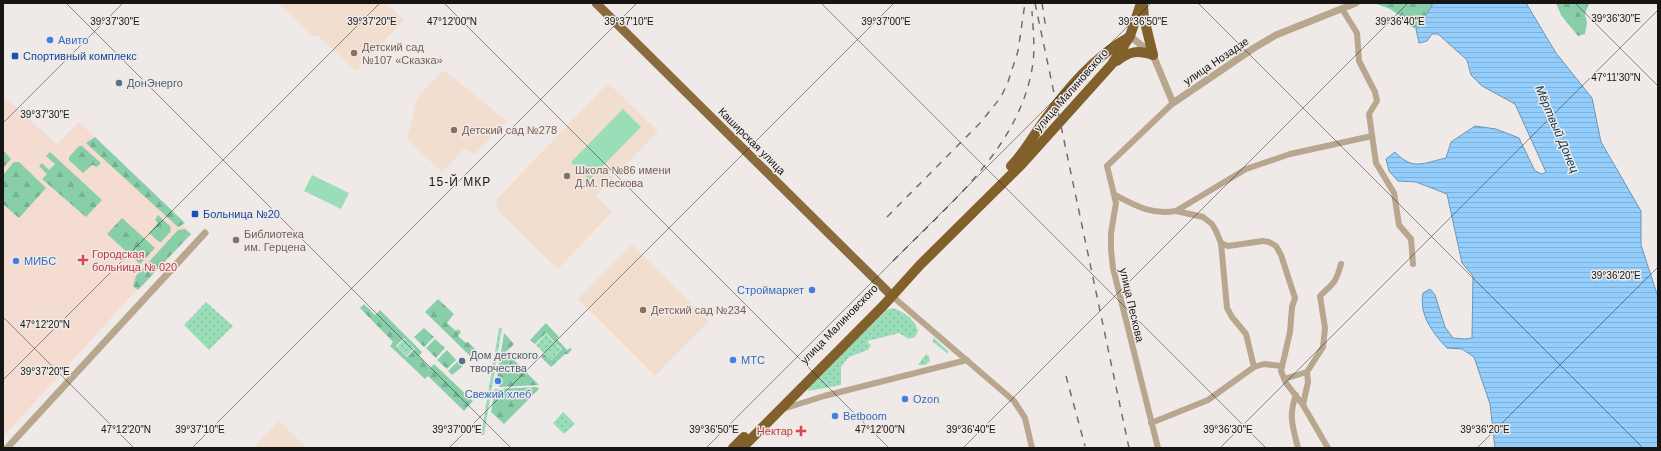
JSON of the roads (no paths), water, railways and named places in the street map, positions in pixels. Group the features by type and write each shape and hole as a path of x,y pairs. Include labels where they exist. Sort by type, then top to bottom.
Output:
{"highway":[{"path":"1130,36 1137,21 1142,3"},
{"path":"1112,64 1130,52 1142,52 1152,55 1142,3"},
{"name":"улица Малиновского","path":"742,448 780,410 1016,160 1050,114 1102,54 1130,36"},
{"name":"улица Малиновского","path":"733,448 1022,164 1112,64 1130,36"}],"main road":[{"name":"Каширская улица","path":"596,3 890,293"}],"street":[{"name":"улица Нозадзе","path":"1107,166 1172,103 1254,48 1276,36 1356,3"},
{"path":"1342,9 1357,33 1359,61 1375,92 1377,101 1369,114 1376,163 1394,193 1399,225 1412,239 1413,264"},
{"path":"1130,36 1152,55 1172,103"},
{"path":"1176,211 1246,169 1290,154 1372,136"},
{"name":"улица Пескова","path":"1107,166 1116,203 1111,233 1113,268 1158,448"},
{"path":"1115,196 1147,211 1176,211 1203,217 1212,224 1221,243 1227,308 1232,317 1246,334 1254,367"},
{"path":"7,448 206,233"},
{"path":"1221,243 1228,246 1268,242 1276,246 1281,255 1295,298 1292,307 1290,332 1281,371 1284,379 1304,405 1328,448"},
{"path":"1304,405 1308,382 1307,372 1323,347 1326,328 1320,296 1337,280 1341,264"},
{"path":"890,293 1014,401 1025,418 1032,448"},
{"path":"780,410 824,396 967,360"},
{"path":"1151,424 1208,400 1254,367 1264,364 1282,366"},
{"path":"1284,379 1307,372"},
{"path":"1296,395 1291,408 1292,424 1298,448"}],"water":[{"name":"Мёртвый Донец","path":"1432,3 1526,3 1556,53 1592,98 1601,142 1641,211 1641,245 1658,297 1658,448 1495,448 1490,404 1474,357 1462,349 1447,348 1436,336 1428,323 1422,301 1423,293 1430,289 1435,295 1445,327 1453,338 1472,338 1473,276 1462,263 1447,194 1416,182 1398,181 1389,171 1386,159 1395,152 1407,162 1413,164 1446,158 1451,142 1475,126 1496,129 1519,138 1535,171 1542,174 1546,172 1515,104 1482,86 1471,75 1467,60 1438,34 1432,34 1427,41 1419,43 1416,29 1432,6"}],"railway":[{"path":"887,217 981,122 1001,97 1008,82 1018,51 1025,3"},
{"path":"1035,3 1129,448"},
{"path":"1042,3 1046,29"},
{"path":"893,261 937,218 980,172 998,148 1014,121 1026,93 1033,63 1034,43 1032,11"},
{"path":"1066,376 1085,446"}],"place":[{"name":"Авито","path":"50,40"},
{"name":"Детский сад №107 «Сказка»","path":"354,53"},
{"name":"Спортивный комплекс","path":"15,56"},
{"name":"ДонЭнерго","path":"119,83"},
{"name":"Детский сад №278","path":"454,130"},
{"name":"Школа №86 имени Д.М. Пескова","path":"567,176"},
{"name":"Больница №20","path":"195,214"},
{"name":"Библиотека им. Герцена","path":"236,240"},
{"name":"Городская больница № 020","path":"83,260"},
{"name":"МИБС","path":"16,261"},
{"name":"Строймаркет","path":"812,290"},
{"name":"Детский сад №234","path":"643,310"},
{"name":"МТС","path":"733,360"},
{"name":"Дом детского творчества","path":"462,361"},
{"name":"Свежий хлеб","path":"498,381"},
{"name":"Ozon","path":"905,399"},
{"name":"Betboom","path":"835,416"},
{"name":"Нектар","path":"801,431"}],"district":[{"name":"15-Й МКР","path":"460,182"}]}
